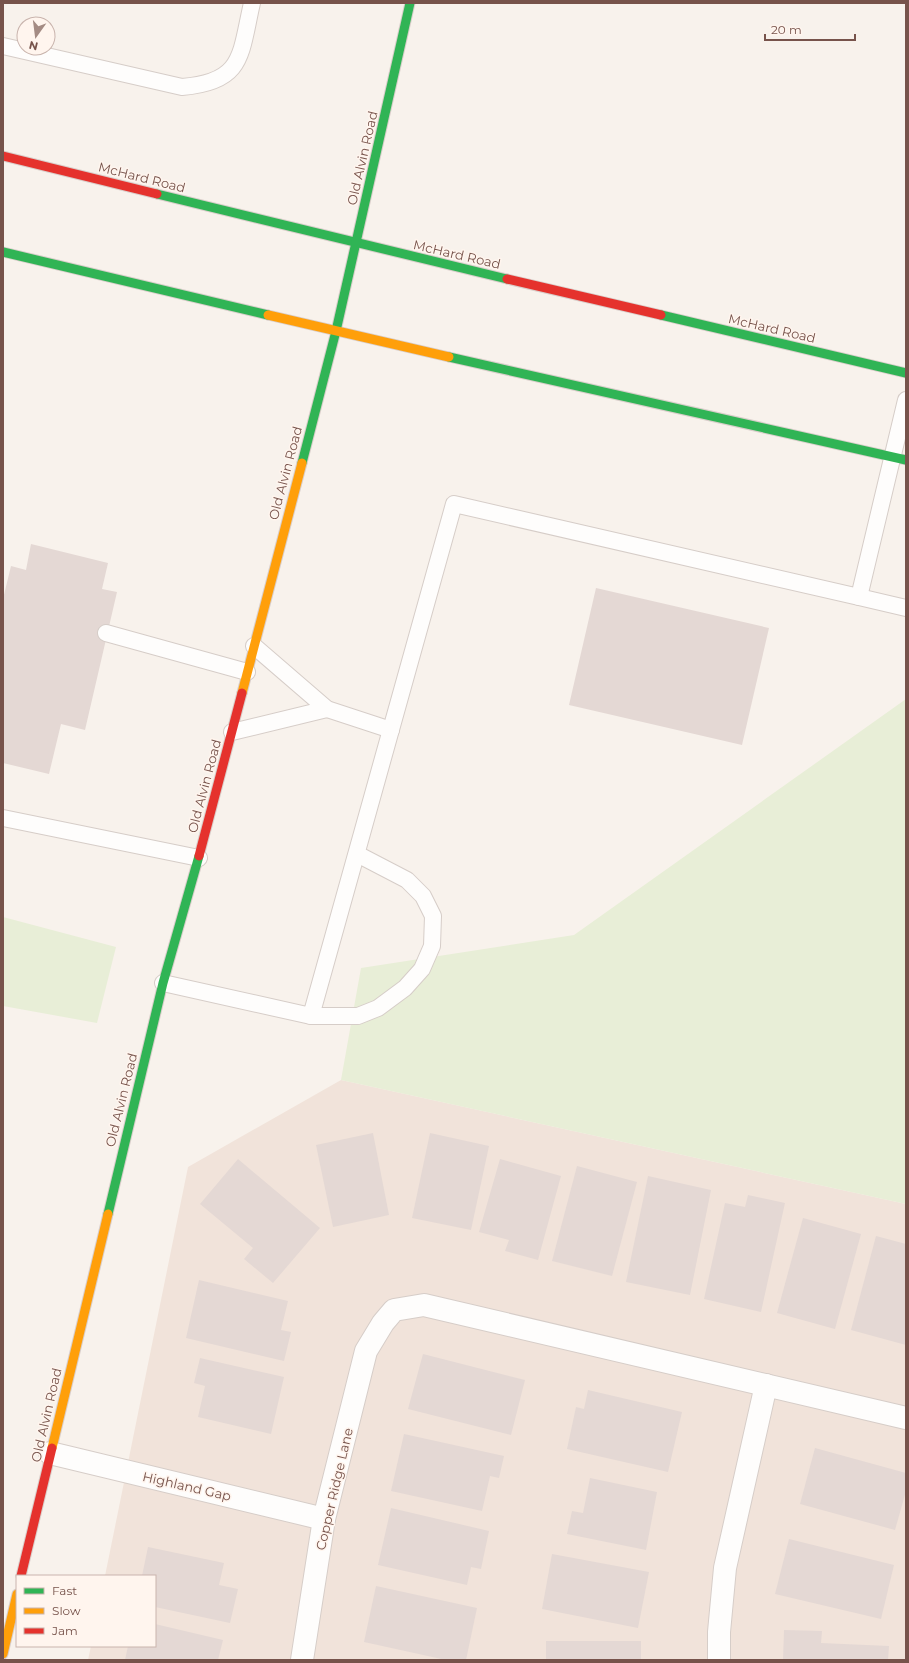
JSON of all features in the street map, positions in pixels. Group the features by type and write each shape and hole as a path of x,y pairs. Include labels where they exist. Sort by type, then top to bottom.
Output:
{"main road":[{"name":"Old Alvin Road","path":"21,1575 163,983 199,858 336,331 410,3"},
{"name":"McHard Road","path":"3,156 356,243 906,373"},
{"path":"3,252 336,331 900,458"},
{"path":"3,1654 16,1598"}],"street":[{"name":"Copper Ridge Lane","path":"302,1660 324,1519 366,1351 383,1323 394,1310 424,1305 906,1418"},
{"path":"719,1660 719,1632 725,1568 766,1385"},
{"name":"Highland Gap","path":"50,1453 324,1519"}],"lane":[{"path":"3,46 182,87 202,86 218,80 233,68 240,53 252,3"},
{"path":"859,597 900,458 906,400"},
{"path":"311,1016 454,504 906,608"},
{"path":"106,633 248,672"},
{"path":"254,646 327,709 391,730"},
{"path":"232,732 327,709"},
{"path":"3,818 199,858"},
{"path":"163,983 311,1016 358,1016 378,1008 405,988 422,969 432,946 433,916 423,896 407,880 357,854"}],"shaded area":[{"path":"341,1080 906,1204 906,1660 88,1660 91,1647 156,1647 156,1575 105,1575 188,1167"}],"green space":[{"path":"906,699 906,1204 341,1080 361,968 574,935"},
{"path":"3,917 116,947 97,1023 3,1006"}],"building":[{"path":"31,544 108,563 102,589 117,592 85,730 61,724 49,774 3,763 3,599 11,566 26,570"},
{"path":"596,588 769,628 742,745 569,705"},
{"path":"373,1133 389,1215 333,1227 316,1145"},
{"path":"430,1133 489,1146 471,1230 412,1218"},
{"path":"238,1159 320,1228 273,1283 244,1259 253,1248 200,1204"},
{"path":"500,1159 561,1176 538,1260 505,1251 509,1240 479,1232"},
{"path":"577,1166 637,1182 612,1276 552,1261"},
{"path":"648,1176 711,1190 690,1295 626,1282"},
{"path":"748,1195 785,1203 761,1312 704,1299 725,1203 745,1207"},
{"path":"803,1218 861,1234 835,1329 777,1313"},
{"path":"876,1236 906,1244 906,1345 851,1330"},
{"path":"199,1280 288,1301 281,1330 291,1332 284,1361 186,1338"},
{"path":"423,1354 525,1380 511,1435 408,1409"},
{"path":"200,1358 284,1377 271,1434 198,1417 205,1386 194,1383"},
{"path":"588,1390 682,1412 668,1472 567,1449 576,1407 584,1409"},
{"path":"404,1434 504,1456 499,1478 490,1476 482,1511 391,1491"},
{"path":"815,1448 906,1473 906,1491 895,1530 800,1504"},
{"path":"590,1478 657,1492 646,1550 567,1534 572,1511 583,1513"},
{"path":"391,1508 489,1531 481,1569 471,1567 467,1585 378,1565"},
{"path":"789,1539 894,1565 881,1619 775,1594"},
{"path":"148,1547 224,1563 219,1585 238,1589 230,1623 156,1607 156,1575 142,1575"},
{"path":"552,1554 649,1572 638,1628 542,1609"},
{"path":"376,1586 477,1608 466,1660 446,1660 364,1642"},
{"path":"156,1624 223,1640 218,1660 125,1660 128,1647 156,1647"},
{"path":"784,1630 822,1631 821,1643 889,1646 888,1660 783,1660"},
{"path":"546,1641 641,1641 641,1660 546,1660"}],"traffic: fast":[{"path":"302,463 336,331 410,3"},
{"path":"157,194 507,279"},
{"path":"3,252 268,315"},
{"path":"661,315 906,373"},
{"path":"449,357 906,460"},
{"path":"108,1214 163,983 199,856"}],"traffic: slow":[{"path":"268,315 449,357"},
{"path":"242,693 302,463"},
{"path":"52,1448 108,1214"},
{"path":"3,1654 16,1598"}],"traffic: jam":[{"path":"3,156 157,194"},
{"path":"507,279 661,315"},
{"path":"199,856 242,693"},
{"path":"21,1575 52,1448"}]}
